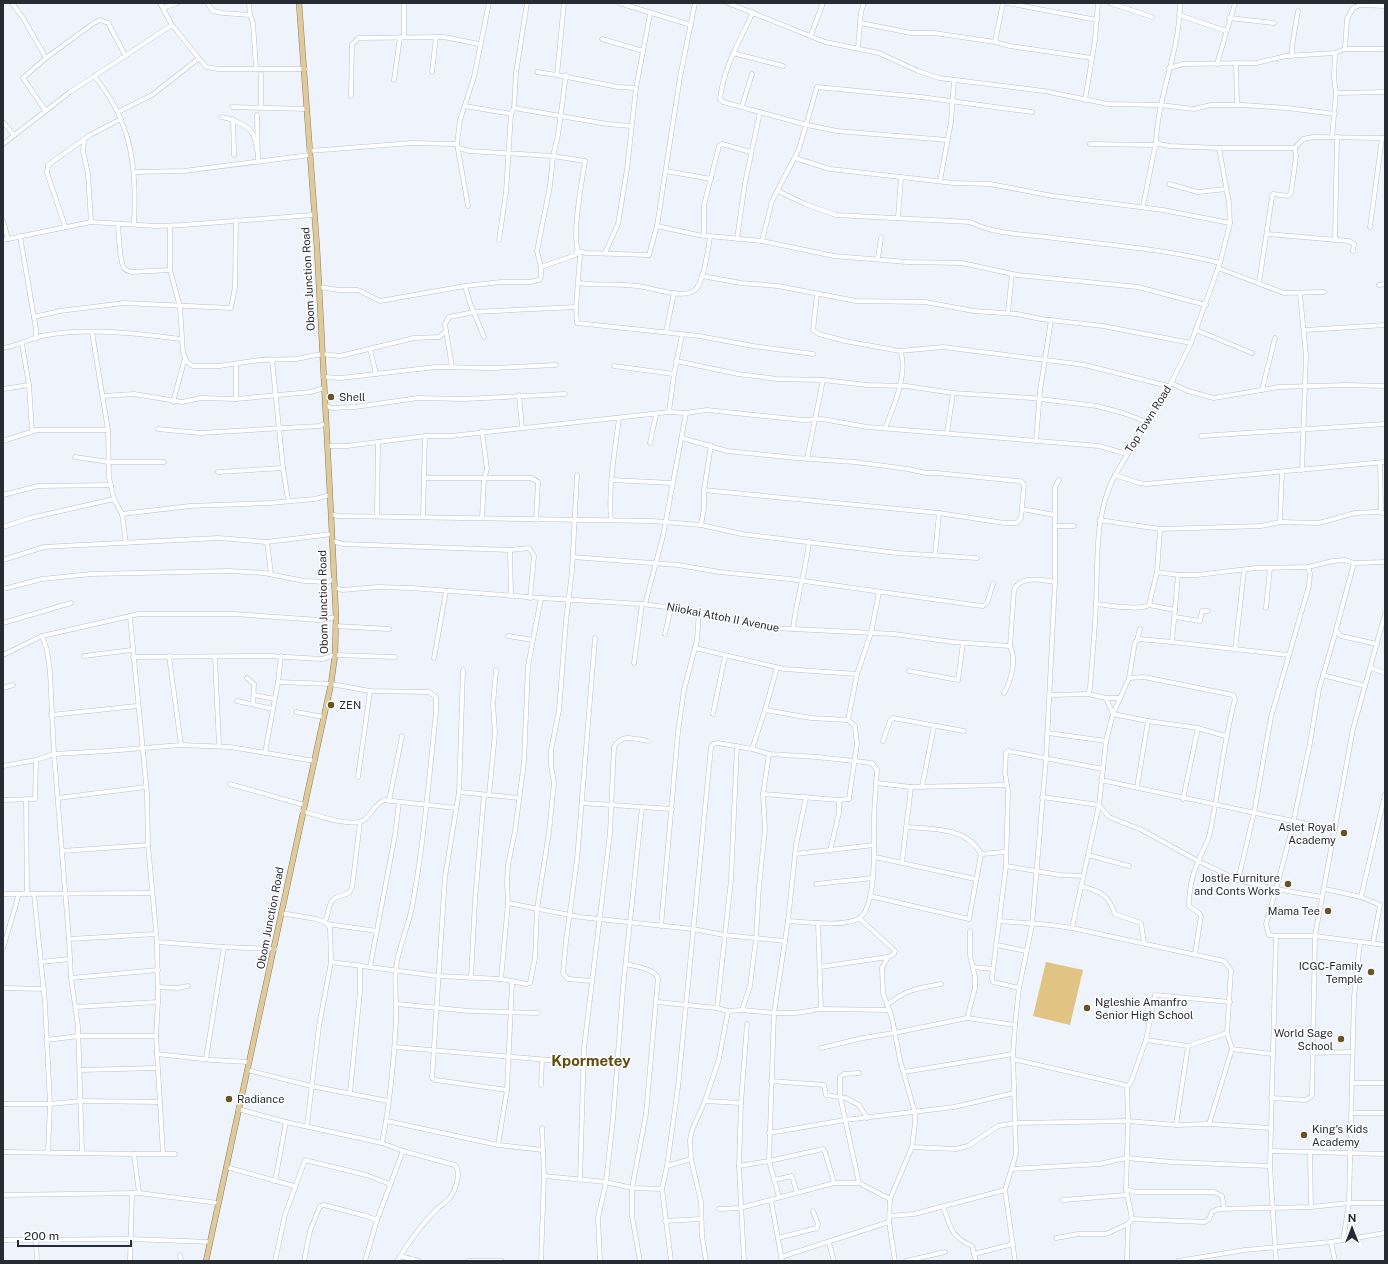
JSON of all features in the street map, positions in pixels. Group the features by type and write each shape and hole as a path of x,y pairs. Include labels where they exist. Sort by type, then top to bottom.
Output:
{"main road":[{"name":"Obom Junction Road","path":"206,1261 238,1109 275,949 303,808 315,761 331,684 334,655 336,617 319,287 306,109 305,69 299,3"}],"street":[{"path":"12,3 23,18 46,58"},
{"path":"160,3 172,25 206,67 211,69 305,69"},
{"path":"163,8 177,3"},
{"path":"207,3 213,11 250,15"},
{"path":"249,3 256,68"},
{"path":"394,80 402,37 404,3"},
{"path":"468,206 458,146 460,120 474,77 479,44 489,3"},
{"path":"499,240 506,192 511,114 514,108 516,73 527,3"},
{"path":"557,75 564,3"},
{"path":"619,3 650,14 691,25"},
{"path":"577,251 586,253 649,255 657,226 680,77 696,3"},
{"path":"728,3 811,35 825,42 883,54 927,74 954,80 1044,91 1108,104 1160,105 1194,109 1211,105 1237,105 1287,108 1335,114"},
{"path":"745,9 746,3"},
{"path":"811,35 823,3"},
{"path":"858,48 861,12 864,3"},
{"path":"995,42 1003,3"},
{"path":"1007,3 1097,20"},
{"path":"1085,100 1092,58 1098,3"},
{"path":"1110,3 1152,17"},
{"path":"1143,206 1156,143 1160,105 1173,56 1180,3"},
{"path":"1217,64 1229,18 1235,3"},
{"path":"1345,49 1349,14 1353,8 1360,4 1385,6"},
{"path":"1292,56 1292,46 1298,11"},
{"path":"753,12 733,52 720,99 723,102 807,125 853,133 947,140"},
{"path":"606,253 618,224 627,169 636,88 650,14"},
{"path":"1179,15 1226,31"},
{"path":"1229,18 1274,23"},
{"path":"45,110 23,78 46,58 100,20 108,23 125,56"},
{"path":"861,23 912,33 934,33 1092,58"},
{"path":"3,144 13,134 45,110 172,25"},
{"path":"432,72 436,37"},
{"path":"351,96 352,45 358,38 454,37 479,44"},
{"path":"602,39 643,51"},
{"path":"1169,68 1182,64 1267,62 1292,56 1335,53 1345,49 1385,49"},
{"path":"733,52 783,66"},
{"path":"1335,53 1335,240"},
{"path":"118,112 152,95 198,59"},
{"path":"1236,63 1237,105"},
{"path":"537,72 566,75 570,78 590,80 618,87 636,88"},
{"path":"261,74 261,108"},
{"path":"742,106 752,74"},
{"path":"319,287 339,290 358,290 380,301 465,286 536,281 541,278 541,267 537,250 550,186 553,156 557,144 566,75"},
{"path":"94,76 118,112 130,143 135,172 134,224"},
{"path":"940,181 951,122 954,80"},
{"path":"762,241 769,210 795,158 807,125 817,87 952,100 1032,112"},
{"path":"1336,93 1385,92"},
{"path":"465,106 511,114"},
{"path":"232,107 306,109"},
{"path":"514,108 607,124 631,126"},
{"path":"737,239 750,152 760,112"},
{"path":"257,115 258,161"},
{"path":"222,117 233,119 252,132 257,150"},
{"path":"65,226 47,169 48,166 106,126 121,119"},
{"path":"233,119 234,155"},
{"path":"3,122 13,134"},
{"path":"1259,283 1274,194 1288,196 1291,193 1296,157 1295,148 1303,139 1334,137 1384,138 1370,227"},
{"path":"84,141 83,151 88,174 91,222"},
{"path":"135,172 184,170 310,153 412,143 458,146 469,151 553,156 585,161 575,231 577,251 580,256 576,307 577,323 666,332 813,354"},
{"path":"1090,144 1156,143 1170,146 1219,148 1295,148"},
{"path":"704,236 704,205 718,148 720,145 750,152"},
{"path":"77,146 83,151"},
{"name":"Top Town Road","path":"1088,694 1090,688 1096,604 1099,520 1108,488 1114,475 1170,385 1191,343 1220,263 1230,223 1219,148"},
{"path":"795,158 830,169 940,181 990,184 1054,196 1143,206 1230,223"},
{"path":"666,171 711,179"},
{"path":"898,218 901,177"},
{"path":"1169,184 1198,192 1226,189"},
{"path":"778,191 805,204 836,215 970,222 1000,231 1118,244 1138,249 1194,256 1220,263"},
{"path":"3,240 65,226 91,222 170,226 308,215 314,212"},
{"path":"34,317 60,311 124,303 180,307 229,308 233,305 236,220"},
{"path":"3,221 8,239"},
{"path":"118,224 123,267 126,271 170,270"},
{"path":"170,226 170,270 180,307 181,339 185,358 187,362 194,366 236,364 272,359 296,359 322,354 340,356 414,338 439,337 446,331"},
{"path":"657,226 710,237 762,241 834,256 878,258 907,262 962,263 1012,274 1097,284 1138,287 1206,304"},
{"path":"1267,234 1315,240 1352,242 1354,244 1353,251"},
{"path":"20,236 36,329 36,339"},
{"path":"579,283 632,286 674,293 695,290 702,276 710,237"},
{"path":"878,258 880,238"},
{"path":"541,267 575,255 577,251"},
{"path":"1218,268 1259,283 1278,292 1300,294 1324,292"},
{"path":"1008,312 1012,274"},
{"path":"702,276 741,283 778,286 856,301 925,302 974,311 1008,312 1051,320 1103,326 1191,343"},
{"path":"1378,285 1385,284"},
{"path":"465,286 484,336"},
{"path":"666,332 674,293"},
{"path":"817,294 813,330 819,334 846,341 900,351 943,347 1046,359 1108,369 1214,398 1279,387 1346,385 1385,386"},
{"path":"1300,294 1305,330 1306,356 1302,470"},
{"path":"452,367 445,324 447,318 474,312 576,307"},
{"path":"1036,441 1051,320"},
{"path":"1305,330 1385,325"},
{"path":"36,329 46,335"},
{"path":"1196,330 1252,353"},
{"path":"3,348 22,344 46,335 92,332 144,334 181,339"},
{"path":"92,332 108,430 111,485 114,498 122,514 126,544"},
{"path":"669,412 676,361 682,335"},
{"path":"1262,390 1275,338"},
{"path":"22,344 29,385 32,431"},
{"path":"370,349 376,374"},
{"path":"885,428 900,386 903,361 900,351"},
{"path":"173,402 185,358"},
{"path":"272,359 282,468 288,500"},
{"path":"676,361 738,374 777,379 823,380 854,384 900,386 953,393 1097,406 1123,413 1147,422"},
{"path":"236,364 236,399"},
{"path":"323,377 341,378 452,367 492,368 556,365"},
{"path":"614,366 674,374"},
{"path":"807,459 814,418 823,380"},
{"path":"3,389 29,385"},
{"path":"103,396 134,394 173,402 182,402 201,398 236,399 275,394 311,392 324,388"},
{"path":"947,433 953,393"},
{"path":"325,405 331,408 355,407 418,398 464,399 565,394"},
{"path":"519,396 522,427"},
{"path":"327,446 347,446 425,436 451,436 482,431 656,415 669,412 686,413 707,410 803,420 814,418 885,428 1036,441 1076,446 1099,446 1127,454"},
{"path":"634,663 643,604 656,563 666,521 686,413"},
{"path":"650,443 656,415"},
{"path":"611,520 612,480 619,418"},
{"path":"158,430 200,433 320,426 326,423"},
{"path":"1201,436 1385,424"},
{"path":"3,441 32,431 66,429 108,430"},
{"path":"482,431 487,462 484,479 482,518"},
{"path":"423,517 425,436"},
{"path":"682,438 711,445 726,451 908,468 926,473 1019,481 1024,485 1020,520 1014,523 939,513 704,490"},
{"path":"377,515 378,442"},
{"path":"701,525 704,508 704,490 711,445"},
{"path":"75,457 109,462 164,462"},
{"path":"1099,520 1160,529 1261,526 1280,522 1319,523 1355,513 1383,512 1382,462 1282,473 1146,484 1114,475"},
{"path":"218,472 282,468"},
{"path":"1280,522 1282,473"},
{"path":"331,962 438,976 501,979 512,983 526,984 532,980 535,958 537,909 549,832 554,783 551,765 551,750 560,710 566,621 576,520 577,475"},
{"path":"425,478 522,478 535,480 538,482 536,520"},
{"path":"612,480 672,484"},
{"path":"1015,1261 1005,1190 1016,1154 1013,1054 1019,988 1032,925 1037,872 1050,695 1055,582 1055,487 1059,480"},
{"path":"3,496 38,486 111,485"},
{"path":"122,514 190,506 270,504 288,500 315,499 330,495"},
{"path":"3,527 30,518 76,509 114,498"},
{"path":"1022,509 1055,515"},
{"path":"935,555 939,513"},
{"path":"331,514 338,516 377,515 536,520 666,521 701,525 742,534 897,553 977,558"},
{"path":"1055,526 1074,526"},
{"path":"1149,605 1157,572 1160,529"},
{"path":"3,560 44,547 126,544 218,538 267,542 332,534"},
{"path":"332,541 343,544 510,550 529,548 532,551 533,570 530,598"},
{"path":"793,630 808,541"},
{"path":"267,542 271,574"},
{"path":"510,550 511,596"},
{"path":"573,557 656,563 802,580 983,606 990,600 993,584"},
{"path":"1157,572 1178,575 1213,574 1270,568 1308,567 1333,561 1345,560 1354,563 1385,562"},
{"path":"1354,563 1323,675 1287,850 1266,924 1269,934 1276,936 1315,936 1385,945"},
{"path":"1238,880 1254,813 1271,717 1309,586 1310,574 1308,567"},
{"path":"1266,608 1270,568"},
{"path":"3,589 42,579 90,574 198,571 271,574 304,581 328,582 334,579"},
{"path":"1235,650 1244,571"},
{"path":"1172,642 1178,575"},
{"path":"1004,693 1011,678 1012,651 1010,646 1013,598 1016,585 1020,581 1026,580 1055,582"},
{"name":"Niiokai Attoh II Avenue","path":"334,587 342,590 386,587 530,598 643,604 700,612 763,626 793,630 871,633 962,643 1010,646"},
{"path":"434,658 446,591"},
{"path":"848,720 857,674 871,633 879,592"},
{"path":"501,979 508,903 508,865 513,843 524,762 528,666 541,598"},
{"path":"3,623 71,603"},
{"path":"1096,604 1137,607 1146,607 1149,605 1175,610"},
{"path":"666,634 671,607"},
{"path":"1175,617 1200,621 1202,611 1208,611"},
{"path":"661,926 678,732 684,690 695,648 700,612"},
{"path":"3,655 42,636 139,614 234,614 320,620 336,617"},
{"path":"1271,1098 1305,1100 1312,1096 1315,936 1322,897 1325,889 1353,729 1385,614"},
{"path":"130,616 146,787 148,845 157,942 158,1002 156,1036 163,1154"},
{"path":"335,626 389,629"},
{"path":"1072,928 1099,805 1106,741 1114,714 1129,678 1133,650 1140,629"},
{"path":"1336,631 1341,636 1377,644"},
{"path":"42,636 47,650 50,672 51,715 71,978 79,1036 82,1153"},
{"path":"508,636 534,640"},
{"path":"592,981 568,979 564,973 569,915 577,860 594,638"},
{"path":"1137,640 1172,642 1288,656"},
{"path":"909,671 958,680 962,643"},
{"path":"695,648 777,668 857,674"},
{"path":"84,656 132,650"},
{"path":"133,657 281,656 322,659 334,655 395,658"},
{"path":"169,656 180,745"},
{"path":"265,753 278,682 281,656"},
{"path":"713,714 725,656"},
{"path":"215,657 219,746"},
{"path":"752,749 777,668"},
{"path":"1371,668 1385,673"},
{"path":"463,670 459,792 445,877 433,1050 433,1080 506,1090"},
{"path":"471,978 475,900 495,733 493,704 496,670"},
{"path":"1323,675 1365,686"},
{"path":"1129,678 1144,677 1232,695 1235,699 1226,736 1216,804 1207,845 1198,861 1189,901 1189,906 1201,916 1195,954"},
{"path":"247,678 254,684 252,704"},
{"path":"278,682 331,684 370,691 422,692 434,694 436,697 436,712 426,805 412,907 408,930 398,955 396,970 397,1004 395,1047 382,1143"},
{"path":"3,688 13,685"},
{"path":"358,777 370,691"},
{"path":"1050,695 1088,694 1106,698 1120,698"},
{"path":"254,695 275,699"},
{"path":"1106,698 1114,714"},
{"path":"237,701 273,709"},
{"path":"51,715 138,706"},
{"path":"763,794 846,800 850,796 857,732 855,726 848,720 811,718 765,710"},
{"path":"296,712 324,717"},
{"path":"1114,714 1148,722 1198,728 1226,736"},
{"path":"883,741 891,718 964,731"},
{"path":"1137,787 1148,722"},
{"path":"922,787 934,726"},
{"path":"1183,799 1198,728"},
{"path":"1048,733 1106,741"},
{"path":"389,801 402,736"},
{"path":"580,1180 587,1017 610,833 610,806 614,747 618,740 623,737 648,740"},
{"path":"672,1261 665,1221 662,1189 667,1166 678,1087 711,747 713,744 718,743 737,746 769,754 872,763 876,766 874,845 876,857 867,908 860,919 832,923 788,921"},
{"path":"3,766 36,760 54,754 107,752 142,747 180,745 219,746 315,761"},
{"path":"717,1008 724,936 732,880 737,746"},
{"path":"1019,988 993,982 993,969 1006,866 1005,852 1008,791 1006,785 1005,757 1008,751 1103,769"},
{"path":"742,1010 750,986 756,939 759,886 765,830 763,794 769,754"},
{"path":"3,800 34,799 37,797 36,760"},
{"path":"1101,780 1137,787 1183,799 1216,804 1335,830"},
{"path":"876,783 911,787 1006,785"},
{"path":"230,784 332,819 360,822 366,818 379,802 384,800 456,808"},
{"path":"58,798 146,787"},
{"path":"902,862 911,787"},
{"path":"459,792 519,798"},
{"path":"1361,897 1385,794"},
{"path":"779,1197 769,1162 774,1013 788,921 795,854 806,797"},
{"path":"1042,797 1099,805 1109,817 1142,830 1198,861 1238,880 1276,889 1322,897"},
{"path":"26,799 27,894"},
{"path":"830,851 839,812 839,800"},
{"path":"370,967 399,802"},
{"path":"582,803 672,809"},
{"path":"600,1261 598,1218 606,1182 618,1069 620,1023 629,922 642,807"},
{"path":"326,923 331,902 335,898 344,897 352,888 360,822"},
{"path":"906,827 951,832 963,835 981,854"},
{"path":"62,851 148,845"},
{"path":"795,854 830,851 853,846 874,845"},
{"path":"981,854 1005,852"},
{"path":"870,896 969,919 975,879 981,854"},
{"path":"1088,855 1129,866"},
{"path":"876,857 975,879"},
{"path":"1006,866 1060,875 1083,876"},
{"path":"816,884 873,878"},
{"path":"1080,886 1100,891 1112,907 1115,914 1141,923 1144,943"},
{"path":"1325,889 1361,897 1380,905 1373,943"},
{"path":"3,894 152,893"},
{"path":"3,948 19,894"},
{"path":"34,894 44,989 50,1104 48,1152"},
{"path":"508,903 569,915 693,930 724,936 785,941"},
{"path":"282,913 326,923 377,931"},
{"path":"820,967 888,957 894,954 895,951 860,919"},
{"path":"1000,921 1072,928 1224,961 1228,966 1231,981 1227,1034 1232,1049 1209,1124"},
{"path":"307,1126 319,1026 331,962 330,928 326,923"},
{"path":"818,923 821,1009"},
{"path":"967,1018 975,988 970,955 970,931"},
{"path":"69,939 156,934"},
{"path":"1276,936 1270,1128 1270,1166 1276,1261"},
{"path":"157,942 275,949"},
{"path":"1343,1240 1349,1203 1354,996 1360,942"},
{"path":"997,945 1026,951"},
{"path":"206,1059 224,947"},
{"path":"888,957 882,968 883,993 890,1010 894,1034 915,1113 915,1133 912,1148 890,1199 890,1222 895,1261"},
{"path":"40,962 70,959"},
{"path":"626,964 655,973 658,978 646,1114 632,1188 632,1221 640,1261"},
{"path":"350,1093 360,991 360,965"},
{"path":"973,967 993,969"},
{"path":"71,978 158,970"},
{"path":"498,1146 509,1056 512,983"},
{"path":"887,1005 897,996 908,990 941,984"},
{"path":"158,987 178,988 188,986"},
{"path":"3,988 44,989"},
{"path":"1132,1219 1126,1195 1128,1121 1127,1087 1131,1082 1146,1040 1155,995 1230,1002"},
{"path":"76,1007 158,1002"},
{"path":"657,1002 687,1004 728,1011 742,1010 774,1013 796,1013 821,1009 890,1010"},
{"path":"397,1004 538,1013"},
{"path":"706,1261 702,1243 701,1202 691,1159 692,1130 705,1101 720,1059 728,1011"},
{"path":"821,1048 863,1038 894,1034 967,1018 1015,1025"},
{"path":"744,1261 740,1208 739,1166 741,1103 747,1024"},
{"path":"1146,1040 1188,1046 1227,1034"},
{"path":"46,1040 79,1036 156,1036"},
{"path":"1176,1125 1188,1046"},
{"path":"395,1047 584,1063"},
{"path":"1232,1049 1272,1054"},
{"path":"1312,1053 1352,1052"},
{"path":"157,1054 249,1062"},
{"path":"904,1072 1013,1054"},
{"path":"1013,1059 1126,1085 1127,1087"},
{"path":"541,1085 542,1060"},
{"path":"80,1070 157,1068"},
{"path":"247,1070 311,1086 388,1101"},
{"path":"859,1073 841,1075 840,1096 859,1183"},
{"path":"771,1081 824,1085 826,1095 840,1096 858,1105 867,1118"},
{"path":"1353,1083 1385,1083"},
{"path":"769,1133 845,1120 915,1113 984,1101 1014,1092"},
{"path":"3,1104 50,1104 80,1101 160,1102"},
{"path":"705,1101 741,1103"},
{"path":"238,1109 286,1122 382,1143 403,1151 455,1165 458,1171 454,1189 448,1200 427,1221 397,1261"},
{"path":"1352,1113 1385,1113"},
{"path":"386,1121 498,1146 543,1150"},
{"path":"912,1148 956,1149 968,1146 998,1126 1015,1123 1128,1121 1176,1125 1209,1124 1270,1128"},
{"path":"275,1181 286,1122"},
{"path":"541,1261 544,1176 542,1128"},
{"path":"739,1166 769,1162 822,1149 825,1152 834,1183"},
{"path":"365,1261 377,1220 403,1151"},
{"path":"1271,1151 1385,1154"},
{"path":"3,1152 175,1154"},
{"path":"1310,1153 1311,1207"},
{"path":"134,1154 139,1193"},
{"path":"1012,1169 1099,1164 1126,1158 1270,1166"},
{"path":"667,1166 691,1159"},
{"path":"275,1261 284,1215 304,1161 307,1160 366,1175 390,1184"},
{"path":"226,1167 294,1186"},
{"path":"544,1176 606,1182 632,1188 662,1189"},
{"path":"774,1180 792,1176 797,1193"},
{"path":"719,1209 740,1208 834,1183 859,1183 890,1199"},
{"path":"1126,1189 1135,1192 1218,1193 1222,1196 1224,1208"},
{"path":"890,1216 914,1214 1005,1190"},
{"path":"130,1261 132,1193"},
{"path":"3,1195 139,1193 218,1203"},
{"path":"1063,1200 1126,1195"},
{"path":"771,1200 781,1259 890,1222"},
{"path":"1132,1219 1205,1222 1209,1219 1214,1210 1224,1208 1272,1209 1349,1203 1385,1203"},
{"path":"304,1261 310,1231 320,1206 324,1205 377,1220"},
{"path":"944,1206 955,1236 962,1243 972,1246 976,1261"},
{"path":"778,1238 817,1228 818,1224 813,1211"},
{"path":"665,1221 701,1219"},
{"path":"1056,1238 1078,1234 1106,1234 1128,1224 1132,1219"},
{"path":"1127,1261 1128,1224"},
{"path":"1178,1261 1276,1246 1331,1242 1385,1233"},
{"path":"3,1240 131,1239 210,1242"},
{"path":"36,1240 37,1261"},
{"path":"1331,1242 1335,1261"},
{"path":"829,1243 834,1261"},
{"path":"974,1254 1013,1244"},
{"path":"906,1261 945,1252"},
{"path":"180,1255 182,1261"},
{"path":"400,1256 419,1261"},
{"path":"468,1261 502,1261"}],"shaded area":[{"path":"1046,962 1083,970 1070,1025 1033,1016"}],"place":[{"name":"Shell","path":"331,397"},
{"name":"ZEN","path":"331,705"},
{"name":"Aslet Royal Academy","path":"1344,833"},
{"name":"Jostle Furniture and Conts Works","path":"1288,884"},
{"name":"Mama Tee","path":"1328,911"},
{"name":"ICGC-Family Temple","path":"1371,972"},
{"name":"Ngleshie Amanfro Senior High School","path":"1087,1008"},
{"name":"World Sage School","path":"1341,1039"},
{"name":"Radiance","path":"229,1099"},
{"name":"King's Kids Academy","path":"1304,1135"}],"district":[{"name":"Kpormetey","path":"591,1060"}]}
